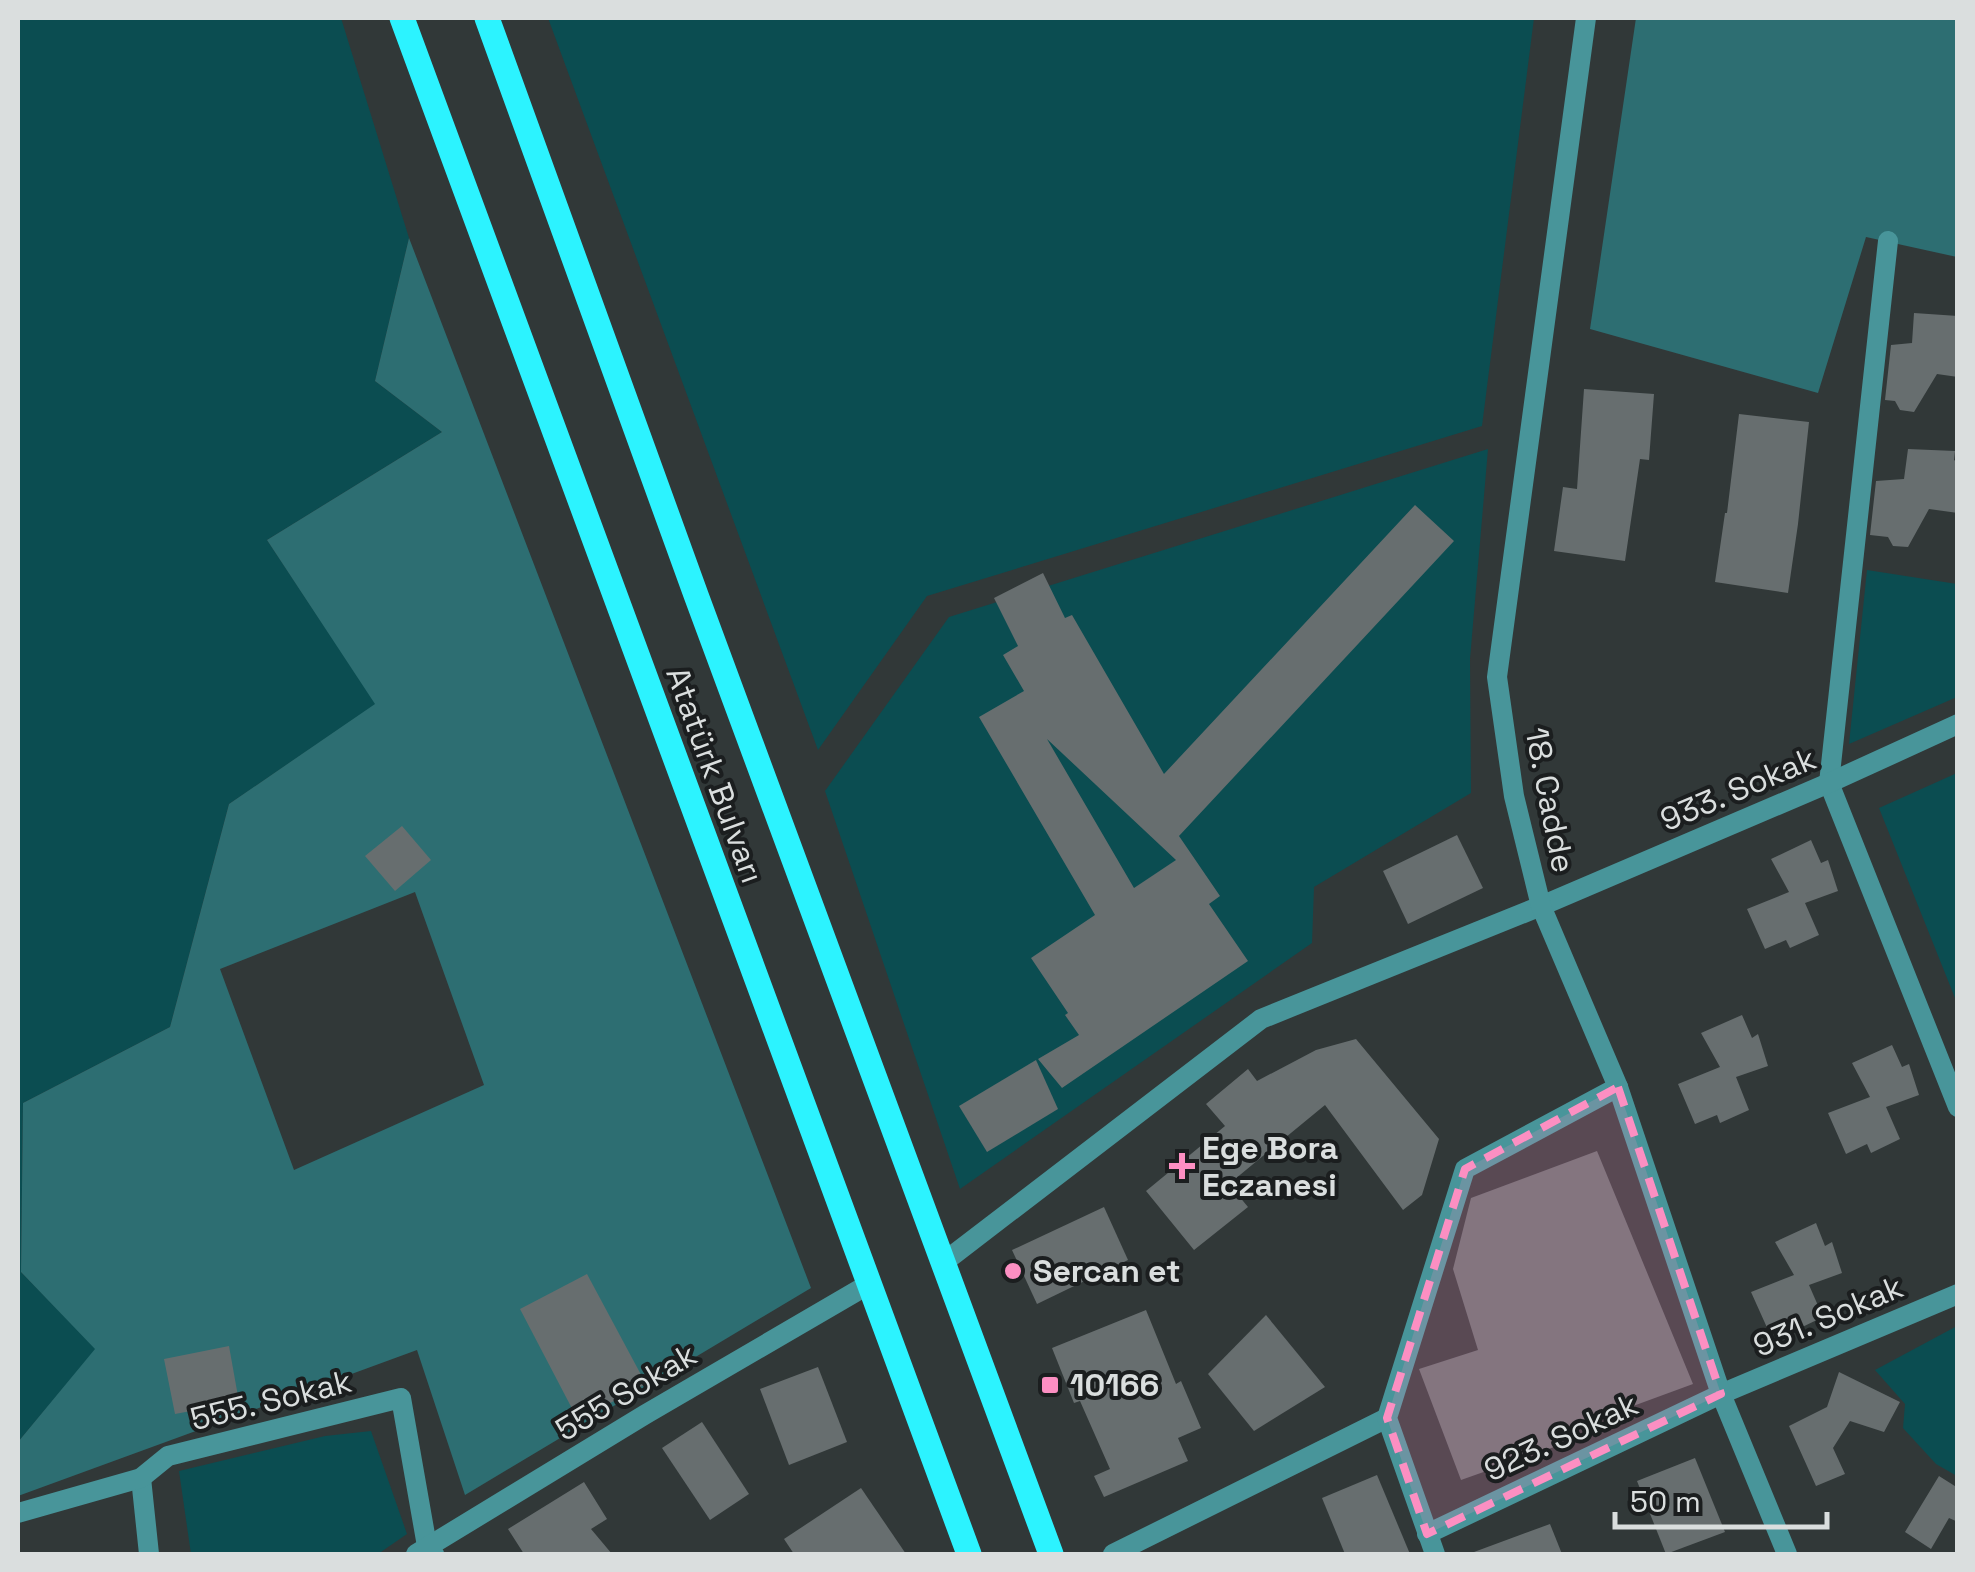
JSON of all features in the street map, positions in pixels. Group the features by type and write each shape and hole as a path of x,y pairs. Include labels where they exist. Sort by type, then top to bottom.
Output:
{"main road":[{"name":"Atatürk Bulvarı","path":"402,18 969,1554"},
{"name":"Atatürk Bulvarı","path":"486,18 1052,1554"}],"street":[{"name":"18. Cadde","path":"1586,18 1498,676 1514,796 1541,906 1618,1087 1721,1394 1786,1554"},
{"path":"1888,241 1829,782 1958,1107"},
{"name":"933. Sokak","path":"944,1262 1261,1019 1541,906 1958,724"},
{"path":"1434,1554 1388,1418 1465,1168 1618,1087"},
{"name":"555 Sokak","path":"426,1552 646,1414 870,1284"},
{"name":"931. Sokak","path":"1721,1394 1958,1294"},
{"name":"923. Sokak","path":"1427,1534 1721,1394"},
{"name":"555. Sokak","path":"18,1514 141,1478 168,1456 401,1398 426,1552"},
{"path":"1112,1554 1388,1418"},
{"path":"141,1478 149,1554"}],"highlighted area":[{"path":"1618,1087 1721,1394 1427,1534 1387,1418 1465,1169"}],"shaded area":[{"path":"18,18 341,18 409,238 375,381 442,432 267,540 376,704 229,804 170,1027 23,1103 21,1272 96,1349 18,1442"},
{"path":"548,18 1534,18 1482,426 927,596 818,750"},
{"path":"1636,18 1957,18 1957,257 1866,237 1818,393 1590,329"},
{"path":"409,238 811,1288 465,1495 417,1350 18,1496 18,1442 95,1349 21,1272 23,1103 170,1027 229,804 375,704 267,540 442,432 375,381","holes":["415,892 484,1085 294,1170 220,969"]},
{"path":"1488,449 1470,659 1471,793 1314,887 1312,943 960,1189 825,791 949,617"},
{"path":"1867,570 1957,584 1957,697 1849,744"},
{"path":"1957,773 1957,1003 1879,808"},
{"path":"1957,1326 1957,1476 1936,1464 1903,1428 1905,1404 1875,1370"},
{"path":"371,1431 407,1534 378,1554 191,1554 179,1471 325,1436"}],"building":[{"path":"1914,313 1958,316 1958,377 1937,374 1914,412 1900,410 1895,401 1885,400 1891,345 1912,343"},
{"path":"1584,389 1654,394 1649,460 1640,459 1625,561 1554,551 1563,487 1577,489"},
{"path":"1739,414 1809,422 1788,593 1715,582"},
{"path":"1908,449 1955,451 1958,513 1929,509 1908,547 1893,546 1888,537 1870,535 1876,481 1904,479"},
{"path":"1415,505 1454,541 1179,836 1220,896 1209,904 1248,961 1062,1088 1038,1059 1079,1035 1031,958 1095,915 979,717 1024,691 1003,655 1018,646 994,598 1043,573 1065,618 1072,615 1164,774","holes":["1047,739 1176,860 1134,888"]},
{"path":"402,826 431,860 395,891 365,856"},
{"path":"1457,835 1483,888 1408,924 1383,871"},
{"path":"1811,840 1821,863 1828,860 1838,891 1805,903 1819,935 1790,948 1786,940 1765,949 1747,909 1789,892 1771,859"},
{"path":"1742,1015 1752,1038 1758,1034 1768,1066 1736,1077 1749,1110 1720,1123 1717,1115 1695,1124 1678,1084 1720,1067 1701,1033"},
{"path":"1356,1039 1439,1139 1422,1195 1403,1210 1325,1105 1229,1184 1248,1207 1194,1250 1146,1191 1225,1126 1206,1104 1248,1069 1257,1081 1316,1050"},
{"path":"1892,1045 1902,1067 1909,1064 1919,1095 1886,1107 1900,1139 1871,1153 1867,1144 1846,1154 1828,1113 1870,1097 1852,1063"},
{"path":"1036,1060 1058,1109 987,1152 959,1106"},
{"path":"1597,1151 1693,1384 1565,1431 1568,1442 1461,1480 1419,1369 1478,1350 1453,1269 1471,1198"},
{"path":"1104,1207 1128,1260 1037,1304 1012,1250"},
{"path":"1816,1223 1825,1246 1832,1242 1842,1273 1809,1285 1823,1317 1794,1331 1791,1323 1769,1332 1751,1292 1794,1275 1775,1242"},
{"path":"587,1274 646,1384 578,1420 520,1309"},
{"path":"1146,1310 1176,1384 1181,1381 1201,1428 1178,1438 1188,1461 1104,1497 1094,1476 1110,1469 1080,1401 1074,1403 1052,1348"},
{"path":"1266,1315 1325,1387 1254,1431 1208,1374"},
{"path":"229,1346 239,1402 175,1414 164,1359"},
{"path":"818,1367 847,1442 789,1465 760,1389"},
{"path":"1839,1372 1900,1402 1884,1432 1850,1421 1833,1448 1845,1474 1816,1486 1789,1426 1827,1407"},
{"path":"702,1422 749,1494 710,1520 662,1448"},
{"path":"1695,1458 1725,1532 1666,1554 1637,1481"},
{"path":"1377,1475 1410,1554 1345,1554 1322,1498"},
{"path":"1939,1476 1958,1488 1958,1522 1949,1518 1931,1549 1905,1532"},
{"path":"584,1482 607,1519 591,1529 612,1554 524,1554 508,1529"},
{"path":"861,1488 906,1554 794,1554 784,1539"},
{"path":"1550,1524 1562,1554 1474,1554 1474,1552"}],"place":[{"name":"Ege Bora Eczanesi","path":"1182,1166"},
{"name":"Sercan et","path":"1013,1271"},
{"name":"10166","path":"1050,1385"}]}
